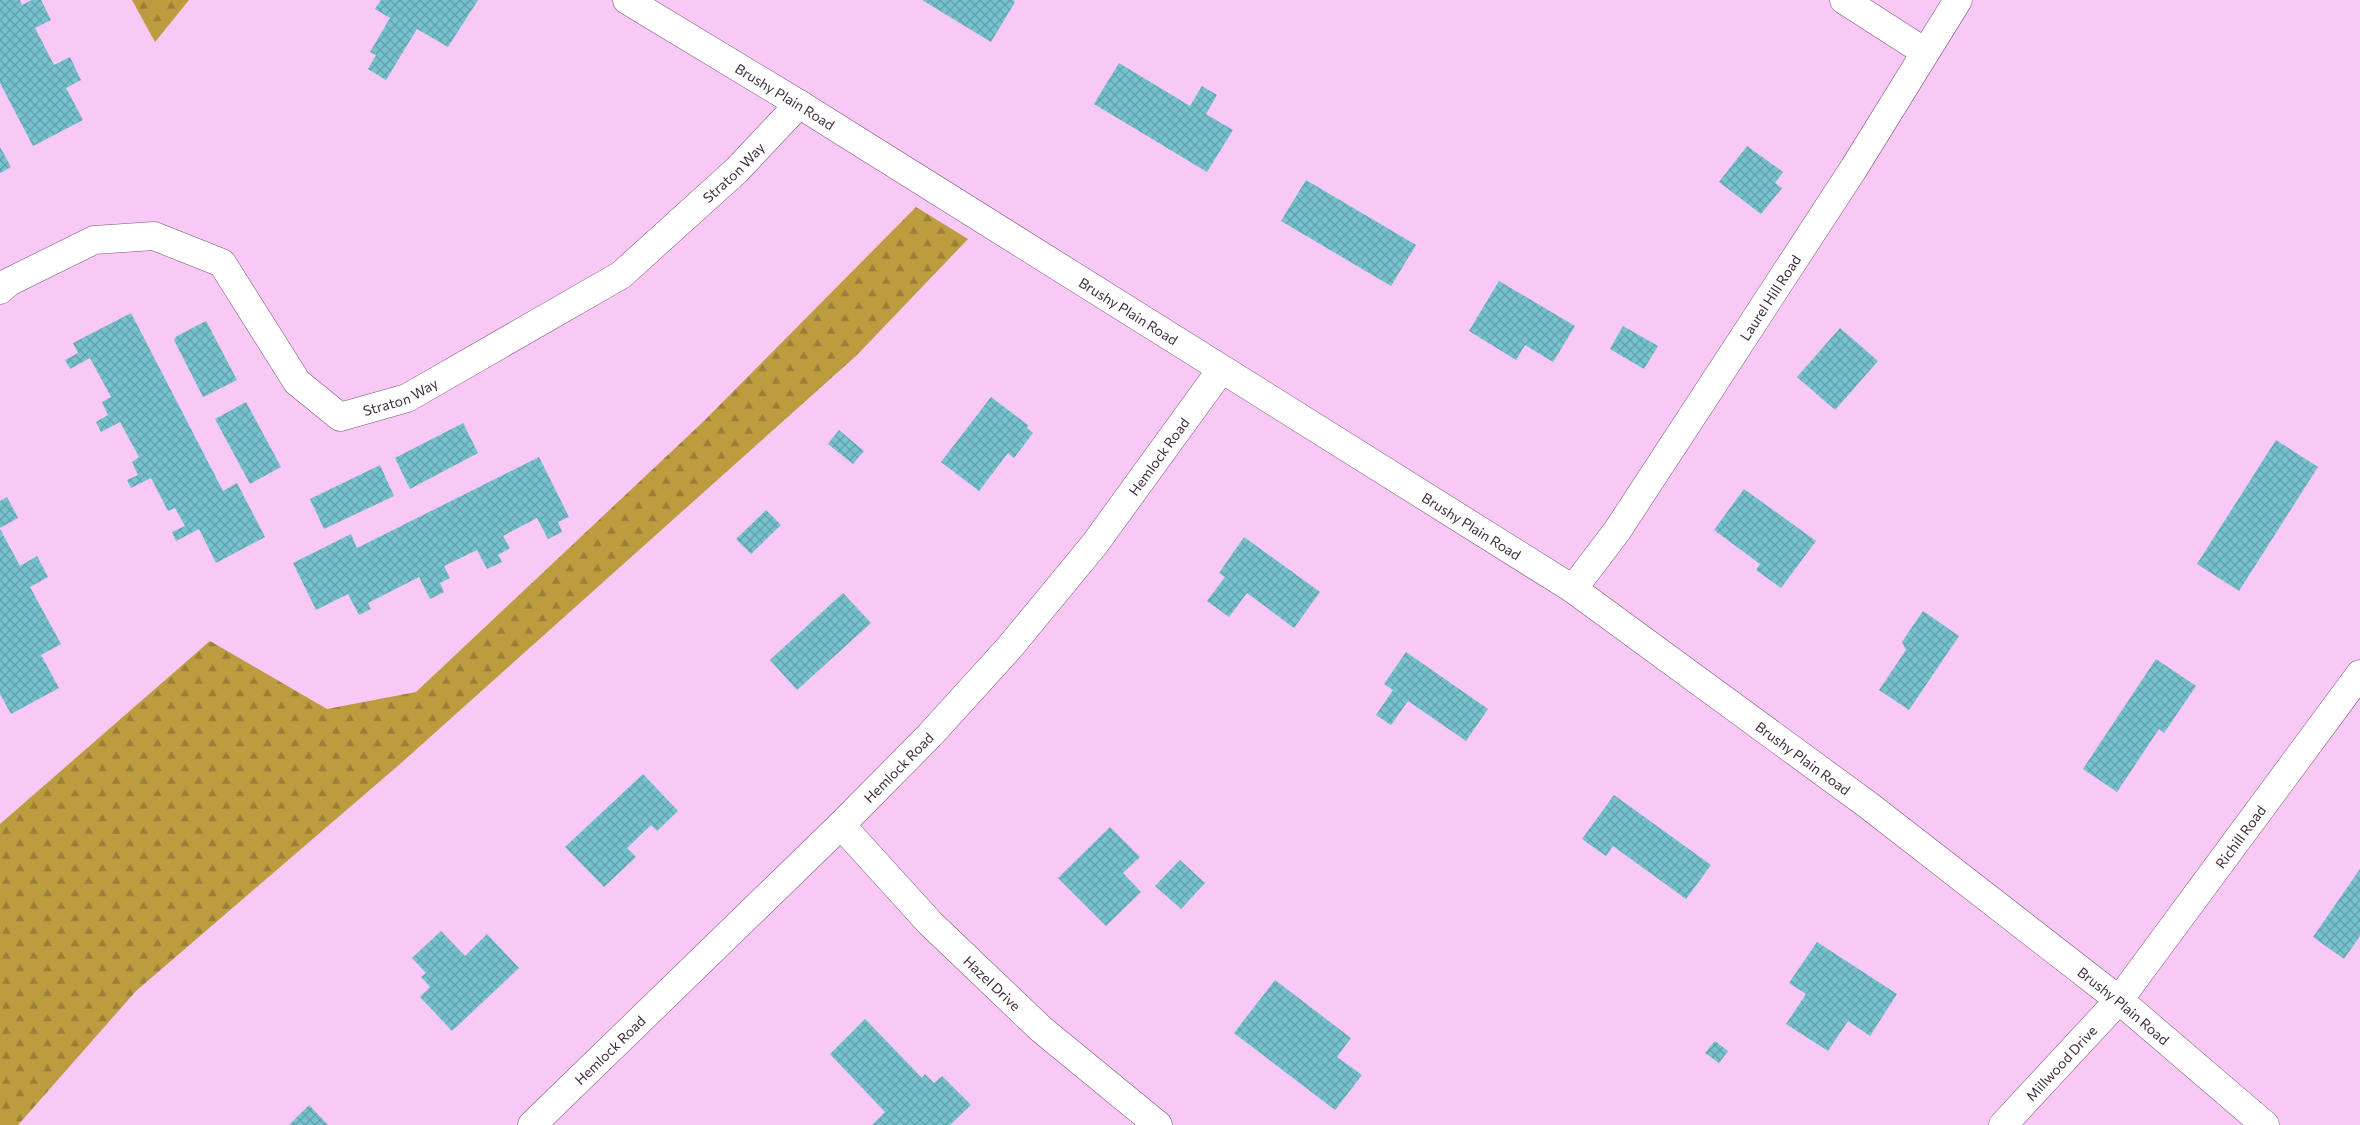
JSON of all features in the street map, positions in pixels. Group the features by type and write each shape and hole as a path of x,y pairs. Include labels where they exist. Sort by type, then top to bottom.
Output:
{"street":[{"name":"Brushy Plain Road","path":"627,0 799,104 1573,589 1868,805 2119,1000 2265,1125"},
{"path":"1844,0 1925,52"},
{"name":"Laurel Hill Road","path":"1573,589 1617,531 1706,396 1854,168 1958,0"},
{"name":"Straton Way","path":"0,290 9,282 94,240 154,236 222,263 298,382 340,417 407,398 621,275 737,170 799,104"},
{"name":"Hemlock Road","path":"532,1125 841,825 930,735 1009,648 1094,545 1221,370"},
{"name":"Richill Road","path":"2119,1000 2360,674"},
{"name":"Hazel Drive","path":"841,825 930,923 1041,1029 1158,1125"},
{"name":"Millwood Drive","path":"2003,1125 2119,1000"}],"green space":[{"path":"132,0 189,0 155,42"},
{"path":"916,207 968,239 857,355 400,764 136,991 18,1125 0,1125 0,824 210,641 327,709 416,692 704,421"}],"building":[{"path":"0,0 20,0 22,5 32,0 41,0 51,20 35,28 54,65 70,57 81,80 66,88 83,120 33,146 0,83"},
{"path":"381,0 478,0 448,47 417,29 386,80 368,69 376,55 370,52 390,18 375,9"},
{"path":"922,0 1013,0 1015,2 991,42"},
{"path":"1119,63 1190,106 1202,86 1217,95 1206,114 1233,130 1207,172 1094,104"},
{"path":"1747,146 1783,172 1775,183 1782,188 1761,214 1719,182"},
{"path":"0,147 11,167 0,173"},
{"path":"1306,180 1416,245 1391,286 1281,221"},
{"path":"1499,281 1575,326 1553,362 1525,345 1516,360 1469,331"},
{"path":"131,313 223,491 237,483 265,537 216,563 199,529 176,541 172,532 185,526 175,508 168,511 151,478 131,488 127,480 138,475 132,462 139,457 120,422 101,432 96,422 108,415 102,402 111,397 90,358 70,369 65,360 78,353 73,343"},
{"path":"206,321 237,380 203,397 174,340 177,336"},
{"path":"1623,326 1658,346 1644,369 1610,349"},
{"path":"1840,328 1878,361 1835,410 1797,377"},
{"path":"991,397 1028,425 1027,428 1033,433 1014,458 1008,453 979,491 941,462"},
{"path":"246,402 281,467 250,484 215,419"},
{"path":"463,423 478,453 410,489 395,458"},
{"path":"839,430 864,451 853,464 828,444"},
{"path":"2276,440 2318,467 2239,591 2197,564"},
{"path":"539,457 569,517 558,522 562,532 548,539 537,518 503,536 510,548 498,555 502,562 487,569 477,550 444,566 450,578 440,583 444,592 430,599 419,577 368,603 371,609 359,615 348,594 316,610 293,563 351,534 357,548"},
{"path":"380,465 394,496 324,529 310,499"},
{"path":"1744,489 1816,541 1781,588 1756,570 1760,564 1714,530"},
{"path":"7,497 18,518 0,528 0,501"},
{"path":"766,510 781,525 751,554 736,539"},
{"path":"0,529 20,566 37,556 48,577 30,587 61,644 41,655 59,688 11,714 0,694"},
{"path":"1244,537 1320,592 1294,628 1247,593 1229,617 1207,601 1225,577 1219,573"},
{"path":"843,593 871,623 797,690 770,660"},
{"path":"1923,611 1959,636 1909,710 1879,690 1906,650 1902,642"},
{"path":"1406,652 1488,709 1466,741 1408,701 1391,725 1376,715 1393,690 1384,684"},
{"path":"2156,659 2196,686 2164,733 2159,729 2117,792 2083,769"},
{"path":"643,774 678,811 657,831 651,825 627,848 636,857 604,887 565,847"},
{"path":"1614,795 1711,865 1686,899 1613,846 1606,856 1582,839"},
{"path":"1110,827 1140,857 1123,873 1141,892 1106,926 1058,878"},
{"path":"1180,860 1205,883 1181,909 1155,886"},
{"path":"2360,869 2360,936 2344,959 2313,937"},
{"path":"441,931 465,956 487,934 519,968 452,1031 420,997 430,987 421,977 426,973 412,958"},
{"path":"1817,942 1897,994 1870,1036 1848,1021 1828,1051 1786,1024 1806,994 1789,983"},
{"path":"1275,980 1351,1038 1337,1057 1362,1075 1335,1110 1234,1033"},
{"path":"865,1019 922,1078 925,1074 934,1083 942,1076 971,1105 950,1125 872,1125 885,1112 830,1054"},
{"path":"1715,1041 1728,1051 1719,1063 1705,1053"},
{"path":"309,1105 328,1125 289,1125"}]}
